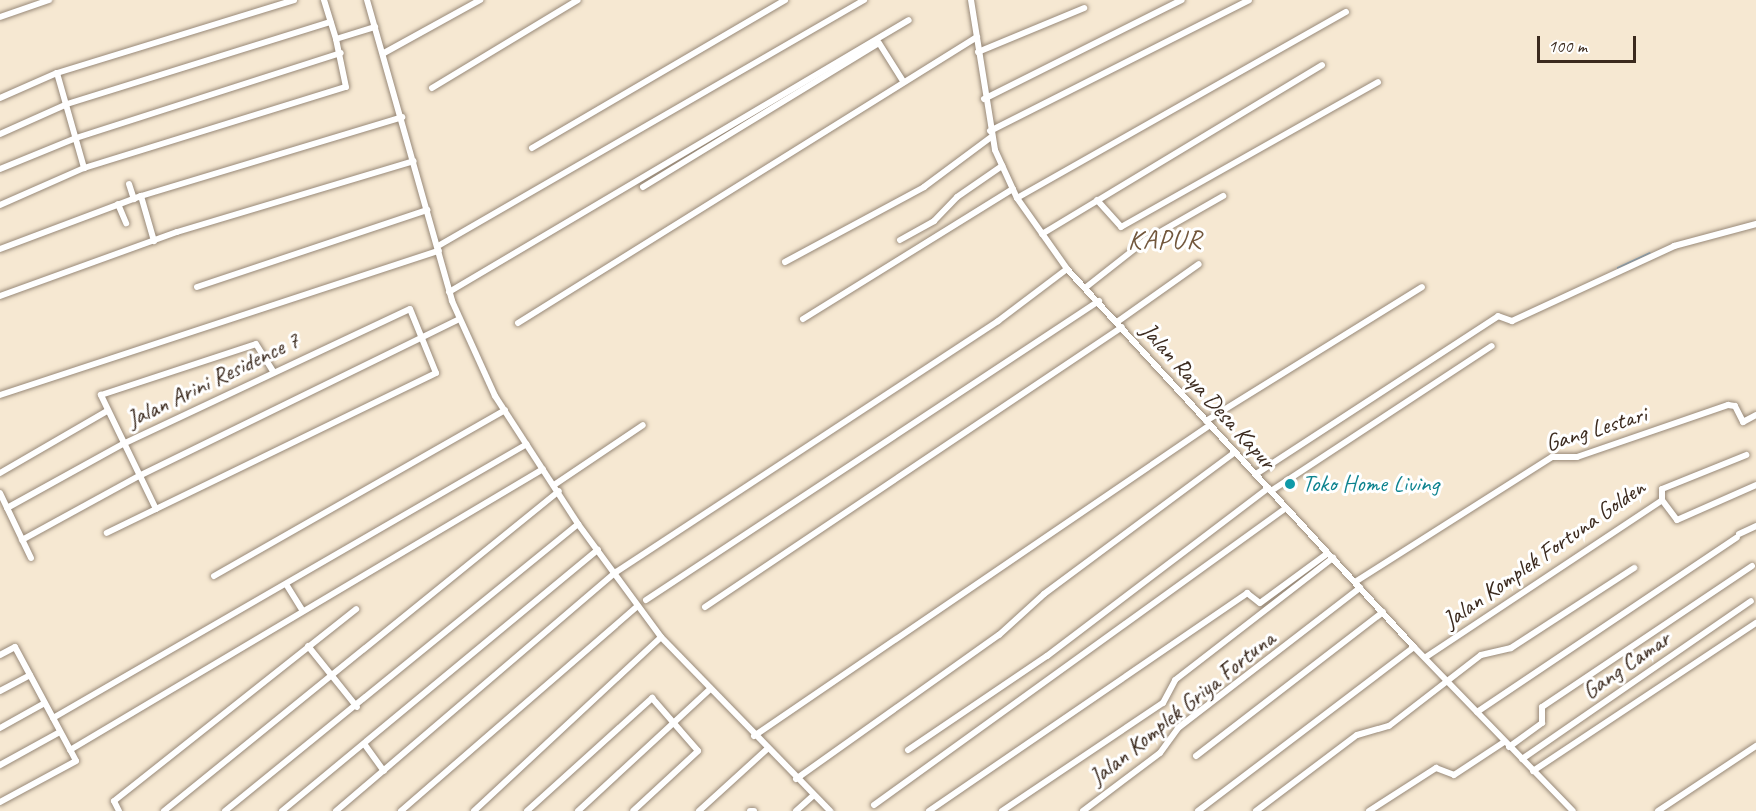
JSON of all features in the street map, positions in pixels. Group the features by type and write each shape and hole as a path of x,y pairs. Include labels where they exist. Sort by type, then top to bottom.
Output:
{"street":[{"path":"0,17 49,0"},
{"path":"0,98 57,74 294,0"},
{"path":"0,205 84,168 346,87 341,53 324,0"},
{"path":"367,0 402,117 449,292 459,319 505,410 578,524 616,572 661,637 766,750 830,811"},
{"path":"384,53 480,0"},
{"path":"432,88 578,0"},
{"path":"532,148 785,0"},
{"path":"0,395 438,249 864,0"},
{"name":"Jalan Raya Desa Kapur","path":"971,0 990,134 1017,198 1067,269 1099,301 1414,647 1478,712 1506,745 1573,811"},
{"path":"984,99 1182,0"},
{"path":"785,262 924,187 990,134 1249,0"},
{"path":"978,52 1084,8"},
{"path":"1017,198 1346,12"},
{"path":"449,292 909,20"},
{"path":"0,134 67,104 331,22"},
{"path":"336,39 375,27"},
{"path":"518,323 977,37"},
{"path":"643,187 879,43 903,81"},
{"path":"0,169 76,138 341,53"},
{"path":"1042,234 1322,65"},
{"path":"57,74 84,168"},
{"path":"1097,200 1122,227 1378,82"},
{"path":"0,249 137,197 402,117"},
{"path":"0,296 154,241 414,161"},
{"path":"900,240 934,221 957,196 1002,166"},
{"path":"129,184 137,197 154,241"},
{"path":"803,319 1013,189"},
{"path":"1085,288 1146,240 1223,196"},
{"path":"118,204 126,223"},
{"path":"197,287 427,210"},
{"path":"1256,474 1498,316 1512,321 1674,246 1756,224"},
{"path":"705,607 1119,325 1199,264"},
{"path":"336,811 616,572 998,321 1067,269"},
{"path":"754,736 1208,423 1422,287"},
{"path":"646,600 1099,301"},
{"name":"Jalan Arini Residence 7","path":"7,508 123,444 407,308 423,338 436,373 107,533"},
{"path":"22,540 139,476 459,319"},
{"path":"156,509 101,395 256,344 273,371"},
{"path":"908,750 1047,656 1270,489 1491,346"},
{"name":"Gang Lestari","path":"1355,582 1552,458 1577,457 1728,405 1743,422 1756,416"},
{"path":"214,576 505,410"},
{"name":"Jalan Arini Residence 7","path":"0,472 107,411"},
{"path":"554,485 643,425"},
{"path":"53,718 527,444"},
{"path":"796,779 999,635 1044,594 1235,452"},
{"name":"Jalan Komplek Fortuna Golden","path":"1426,657 1662,500 1662,489 1746,455"},
{"path":"70,750 302,610 543,469"},
{"path":"1662,500 1675,520 1756,485"},
{"path":"164,811 559,492"},
{"path":"0,493 31,558"},
{"path":"874,805 1286,507"},
{"path":"225,811 357,707 578,524"},
{"path":"1478,712 1756,526"},
{"path":"282,811 365,745 598,550"},
{"path":"929,811 1246,593 1262,602 1330,556"},
{"path":"1002,811 1163,703 1175,680 1330,556"},
{"path":"1369,811 1436,768 1454,775 1542,723 1542,707 1752,566"},
{"path":"1256,811 1357,735 1389,726 1484,654 1511,648 1634,568"},
{"path":"286,584 302,610"},
{"name":"Jalan Komplek Griya Fortuna","path":"1083,811 1160,753 1178,728 1360,588"},
{"name":"Gang Camar","path":"1522,759 1751,601"},
{"path":"401,811 639,606"},
{"path":"119,811 114,801 356,609"},
{"path":"1196,756 1383,612"},
{"path":"1533,771 1756,623"},
{"path":"474,811 661,637"},
{"path":"308,646 357,707"},
{"path":"0,655 15,647 76,761 0,802"},
{"path":"1198,811 1414,647"},
{"path":"0,691 30,675"},
{"path":"578,811 709,690"},
{"path":"527,811 650,699 674,723 697,752 633,811"},
{"path":"0,728 45,703"},
{"path":"0,765 60,732"},
{"path":"365,745 384,771"},
{"path":"1658,811 1756,746"},
{"path":"699,811 766,750"},
{"path":"796,811 814,795"}],"waterway":[{"path":"1618,268 1650,253"}],"place":[{"name":"Toko Home Living","path":"1290,484"}],"district":[{"name":"KAPUR","path":"1165,240"}]}
